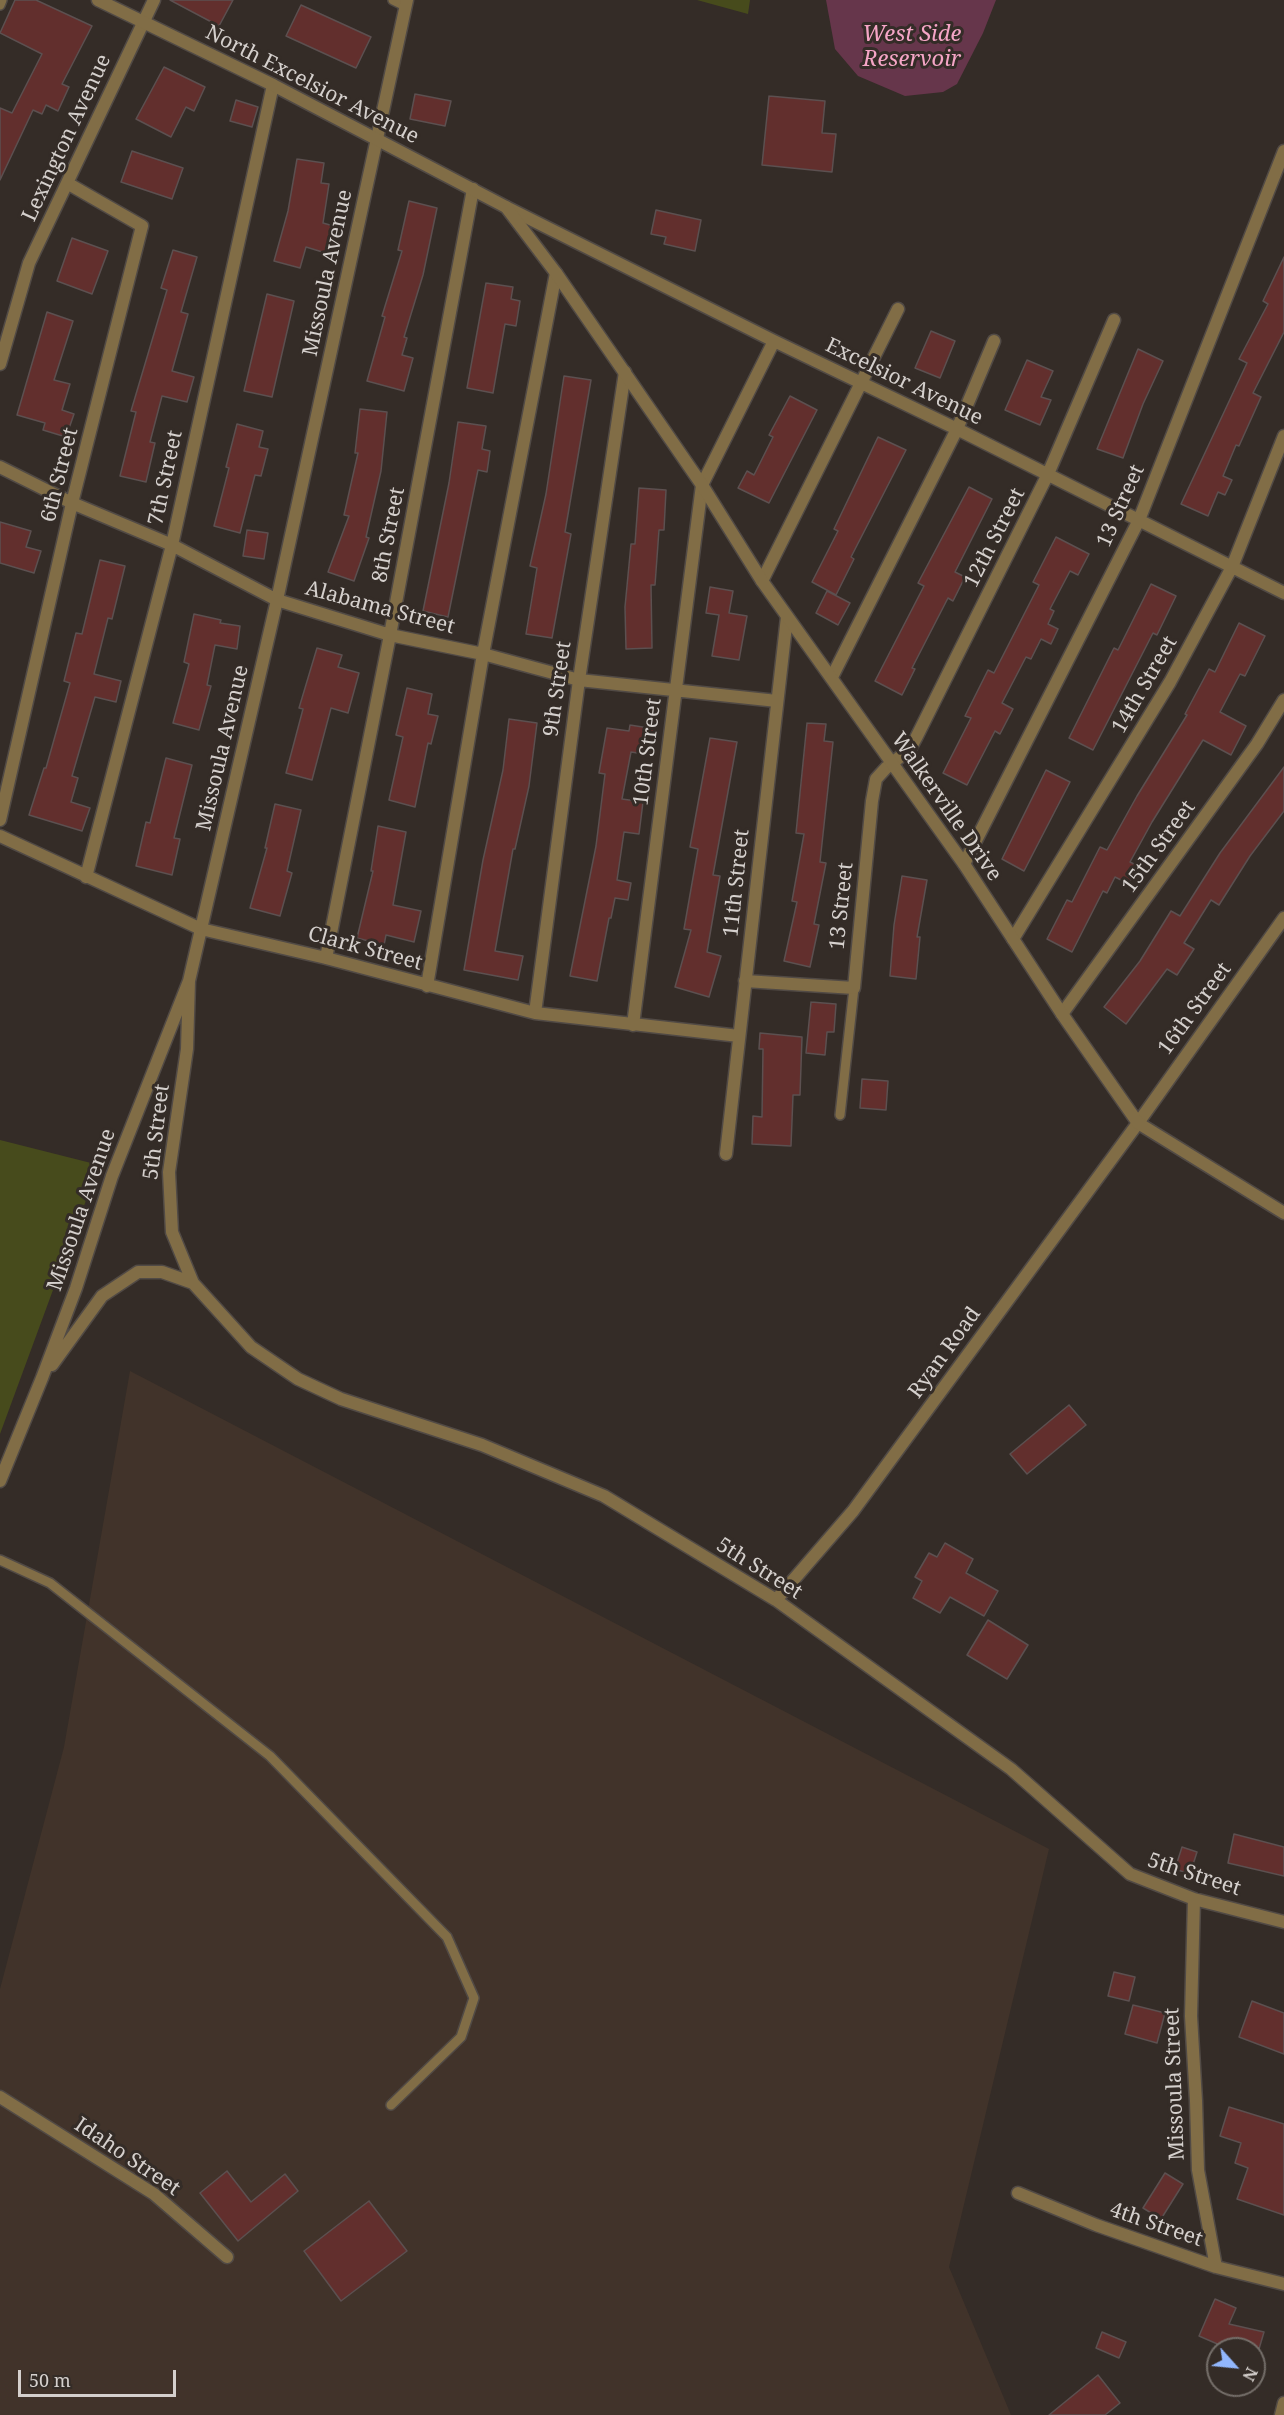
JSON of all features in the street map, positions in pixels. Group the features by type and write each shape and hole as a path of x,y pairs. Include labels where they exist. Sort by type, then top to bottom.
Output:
{"street":[{"name":"North Excelsior Avenue","path":"98,0 273,85 507,207"},
{"name":"Lexington Avenue","path":"0,364 29,263 154,0"},
{"name":"Missoula Avenue","path":"0,1481 4,1459 42,1378 76,1288 112,1176 189,981 277,600 406,3"},
{"name":"7th Street","path":"86,877 172,545 273,85"},
{"name":"13 Street","path":"964,864 1139,520 1284,151"},
{"name":"6th Street","path":"0,820 72,504 142,226 67,183"},
{"name":"8th Street","path":"326,958 390,636 473,189"},
{"name":"Excelsior Avenue","path":"507,207 1284,593"},
{"name":"Walkerville Drive","path":"507,207 556,273 702,484 787,617 964,864 1062,1014 1138,1123 1284,1213"},
{"path":"427,986 483,654 556,273"},
{"path":"762,581 898,309"},
{"name":"12th Street","path":"892,763 910,749 916,738 1048,474 1114,320"},
{"name":"10th Street","path":"633,1025 702,484 774,340"},
{"path":"832,678 957,429 994,341"},
{"name":"9th Street","path":"535,1013 579,680 625,372"},
{"name":"14th Street","path":"1013,939 1170,682 1232,567 1284,436"},
{"name":"Alabama Street","path":"0,467 72,504 172,545 277,600 390,636 483,654 579,680 777,701"},
{"name":"11th Street","path":"726,1154 787,617"},
{"name":"15th Street","path":"1062,1014 1257,744 1284,700"},
{"name":"13 Street","path":"854,988 874,786 881,773 892,763"},
{"name":"Clark Street","path":"0,836 201,929 326,958 535,1013 739,1036"},
{"name":"16th Street","path":"1138,1123 1284,918"},
{"name":"5th Street","path":"189,981 187,1050 169,1172 172,1232 193,1283 251,1347 298,1379 371,1411 482,1445 604,1497 776,1600 1011,1769 1130,1874 1194,1899 1284,1922"},
{"path":"745,981 854,988"},
{"name":"Ryan Road","path":"776,1600 853,1511 1138,1123"},
{"name":"5th Street","path":"42,1378 102,1296 138,1272 162,1272 193,1283"},
{"name":"Missoula Street","path":"1194,1899 1191,2016 1197,2101 1198,2170 1216,2267"},
{"name":"Idaho Street","path":"0,2097 154,2194 227,2257"},
{"name":"4th Street","path":"1018,2193 1096,2225 1216,2267 1284,2284"},
{"path":"1281,2415 1284,2403"}],"lane":[{"path":"0,5 2,0"},
{"path":"393,0 406,3"},
{"path":"840,1115 854,988"},
{"path":"0,1560 50,1583 270,1756 447,1936 474,1998 460,2037 391,2105"}],"shaded area":[{"path":"130,1371 1049,1849 949,2267 1011,2415 0,2415 0,1989 64,1747"}],"green space":[{"path":"697,0 750,0 748,14"},
{"path":"0,1140 99,1165 0,1434"}],"water":[{"name":"West Side Reservoir","path":"826,0 996,0 983,33 957,84 943,92 905,96 858,76 835,49"}],"building":[{"path":"15,0 36,0 92,26 62,84 69,87 58,111 46,105 42,114 33,110 0,180 0,108 12,113 42,54 0,33"},
{"path":"170,0 233,0 219,26"},
{"path":"301,5 371,37 356,68 286,36"},
{"path":"164,67 205,87 194,111 186,107 171,137 136,119"},
{"path":"415,94 451,101 445,126 410,119"},
{"path":"769,96 825,101 822,133 836,134 832,172 762,165"},
{"path":"236,100 258,107 252,127 230,121"},
{"path":"132,151 183,168 172,199 121,182"},
{"path":"297,159 324,163 321,183 329,184 323,223 337,227 329,254 306,247 300,268 274,261 288,211"},
{"path":"409,201 437,208 423,275 404,337 407,338 402,355 413,358 404,391 367,381 385,317 382,316 402,251 398,250"},
{"path":"656,210 701,220 695,251 664,244 666,237 651,234"},
{"path":"72,238 108,251 92,294 57,281"},
{"path":"173,250 197,257 181,312 188,314 172,371 194,377 187,402 162,396 150,442 155,443 146,482 120,476 136,412 131,411 167,290 161,288"},
{"path":"1284,257 1284,332 1253,393 1261,397 1223,476 1232,480 1225,495 1218,492 1208,516 1181,504 1247,363 1239,359 1268,304 1263,301"},
{"path":"486,283 513,287 511,299 520,301 516,326 505,324 493,393 467,388"},
{"path":"267,294 294,301 272,397 244,391"},
{"path":"47,312 73,321 54,380 70,384 62,410 74,414 66,437 43,430 45,423 17,415"},
{"path":"931,331 955,341 940,378 915,368"},
{"path":"1138,349 1163,361 1143,404 1123,458 1097,449"},
{"path":"1027,360 1053,371 1041,397 1051,400 1040,425 1005,410"},
{"path":"564,376 591,380 565,532 571,534 552,638 526,634 537,568 530,566 546,494"},
{"path":"790,396 817,410 769,503 738,488 747,471 754,475 773,437 769,435"},
{"path":"360,409 387,412 381,471 366,537 369,538 354,581 328,572 349,516 344,515 358,453 355,453"},
{"path":"458,422 486,426 482,449 490,451 487,472 478,470 448,617 423,611 449,483"},
{"path":"237,424 263,431 259,447 268,449 261,476 255,475 240,533 214,526 229,468 226,467"},
{"path":"878,437 906,450 851,557 854,559 836,595 812,582 838,531 834,529"},
{"path":"969,487 992,499 955,572 965,577 953,601 948,598 912,668 915,669 902,695 875,681 924,586 918,583"},
{"path":"639,488 666,490 664,530 659,530 655,585 651,585 652,648 626,649 625,607 631,544 635,544"},
{"path":"0,522 31,531 26,547 41,551 34,573 0,563"},
{"path":"247,530 268,533 264,559 243,556"},
{"path":"1056,537 1089,554 1078,575 1070,571 1050,609 1054,611 1048,624 1058,629 1051,644 1041,639 1031,659 1026,657 1002,703 1013,709 1000,734 995,731 967,785 943,773 971,718 965,716 988,670 994,673 1039,585 1033,582"},
{"path":"100,560 125,566 112,619 108,618 94,674 121,681 116,702 95,697 72,776 78,778 71,802 90,808 82,831 29,815 44,768 46,768 70,683 64,681 76,633 82,634"},
{"path":"1151,584 1176,596 1157,635 1153,633 1093,750 1069,738 1114,648 1118,650"},
{"path":"710,587 733,591 729,613 747,616 739,660 712,656 719,615 706,613"},
{"path":"827,591 850,603 838,625 816,613"},
{"path":"194,614 221,620 220,623 240,626 237,649 215,645 207,685 211,686 199,730 173,723 189,664 184,662"},
{"path":"1239,623 1265,636 1245,676 1240,674 1220,712 1246,726 1231,755 1203,740 1130,862 1138,866 1129,884 1115,877 1107,893 1103,891 1072,952 1047,939 1067,900 1072,902 1100,847 1107,850 1187,715 1185,714 1209,669 1215,672"},
{"path":"317,648 342,655 338,667 359,673 348,713 331,708 312,780 286,773 303,709 299,708"},
{"path":"407,688 432,694 428,714 438,716 431,744 428,743 415,807 389,800 403,737 396,735"},
{"path":"509,719 537,723 529,786 515,849 513,849 495,951 523,956 518,980 464,970 483,860 503,770"},
{"path":"807,723 826,724 824,741 833,742 820,862 826,863 814,924 819,925 810,967 784,961 797,902 792,901 804,834 796,833"},
{"path":"630,725 655,729 651,755 631,752 622,799 643,802 639,834 624,832 617,880 631,883 628,900 615,898 597,981 570,976 596,846 605,774 599,773 607,728 629,731"},
{"path":"710,738 737,742 713,875 720,876 707,952 721,956 709,997 675,987 691,930 684,929 698,849 690,847"},
{"path":"166,758 192,765 174,838 180,839 172,875 136,866 146,822 150,823"},
{"path":"1284,767 1284,811 1250,856 1219,905 1211,900 1184,943 1194,949 1177,975 1167,969 1126,1024 1104,1007 1140,961 1171,911 1180,916 1220,853"},
{"path":"1046,770 1070,782 1024,871 1002,859"},
{"path":"275,804 301,810 287,871 292,873 280,916 250,908 267,848 265,848"},
{"path":"378,826 406,832 393,905 421,911 414,942 386,935 384,945 357,938 373,871 371,871"},
{"path":"902,876 927,880 917,937 920,937 916,979 890,976 894,925"},
{"path":"811,1002 836,1004 834,1032 827,1032 825,1055 806,1053"},
{"path":"760,1033 802,1037 800,1095 793,1095 791,1146 752,1144 753,1116 762,1117 763,1049 759,1049"},
{"path":"862,1079 888,1081 886,1110 860,1108"},
{"path":"1069,1405 1086,1425 1027,1474 1010,1454"},
{"path":"945,1543 973,1559 966,1573 998,1591 984,1616 950,1597 940,1613 913,1598 922,1581 915,1577 929,1553 937,1557"},
{"path":"988,1620 1028,1645 1007,1679 967,1655"},
{"path":"1234,1834 1284,1847 1284,1876 1228,1863"},
{"path":"1182,1847 1197,1852 1190,1874 1175,1869"},
{"path":"1114,1972 1135,1977 1129,2001 1108,1996"},
{"path":"1252,2001 1284,2013 1284,2054 1239,2037"},
{"path":"1133,2005 1165,2013 1157,2043 1125,2034"},
{"path":"1229,2107 1284,2124 1284,2215 1237,2199 1248,2168 1235,2163 1241,2143 1220,2136"},
{"path":"227,2171 251,2202 285,2174 298,2191 238,2241 200,2193"},
{"path":"1165,2173 1183,2184 1161,2219 1143,2208"},
{"path":"369,2201 407,2251 341,2301 304,2251"},
{"path":"1215,2299 1236,2308 1229,2324 1264,2332 1263,2337 1206,2337 1206,2339 1199,2336"},
{"path":"1102,2332 1126,2342 1119,2358 1096,2348"},
{"path":"1098,2375 1120,2403 1105,2415 1049,2415"}]}
